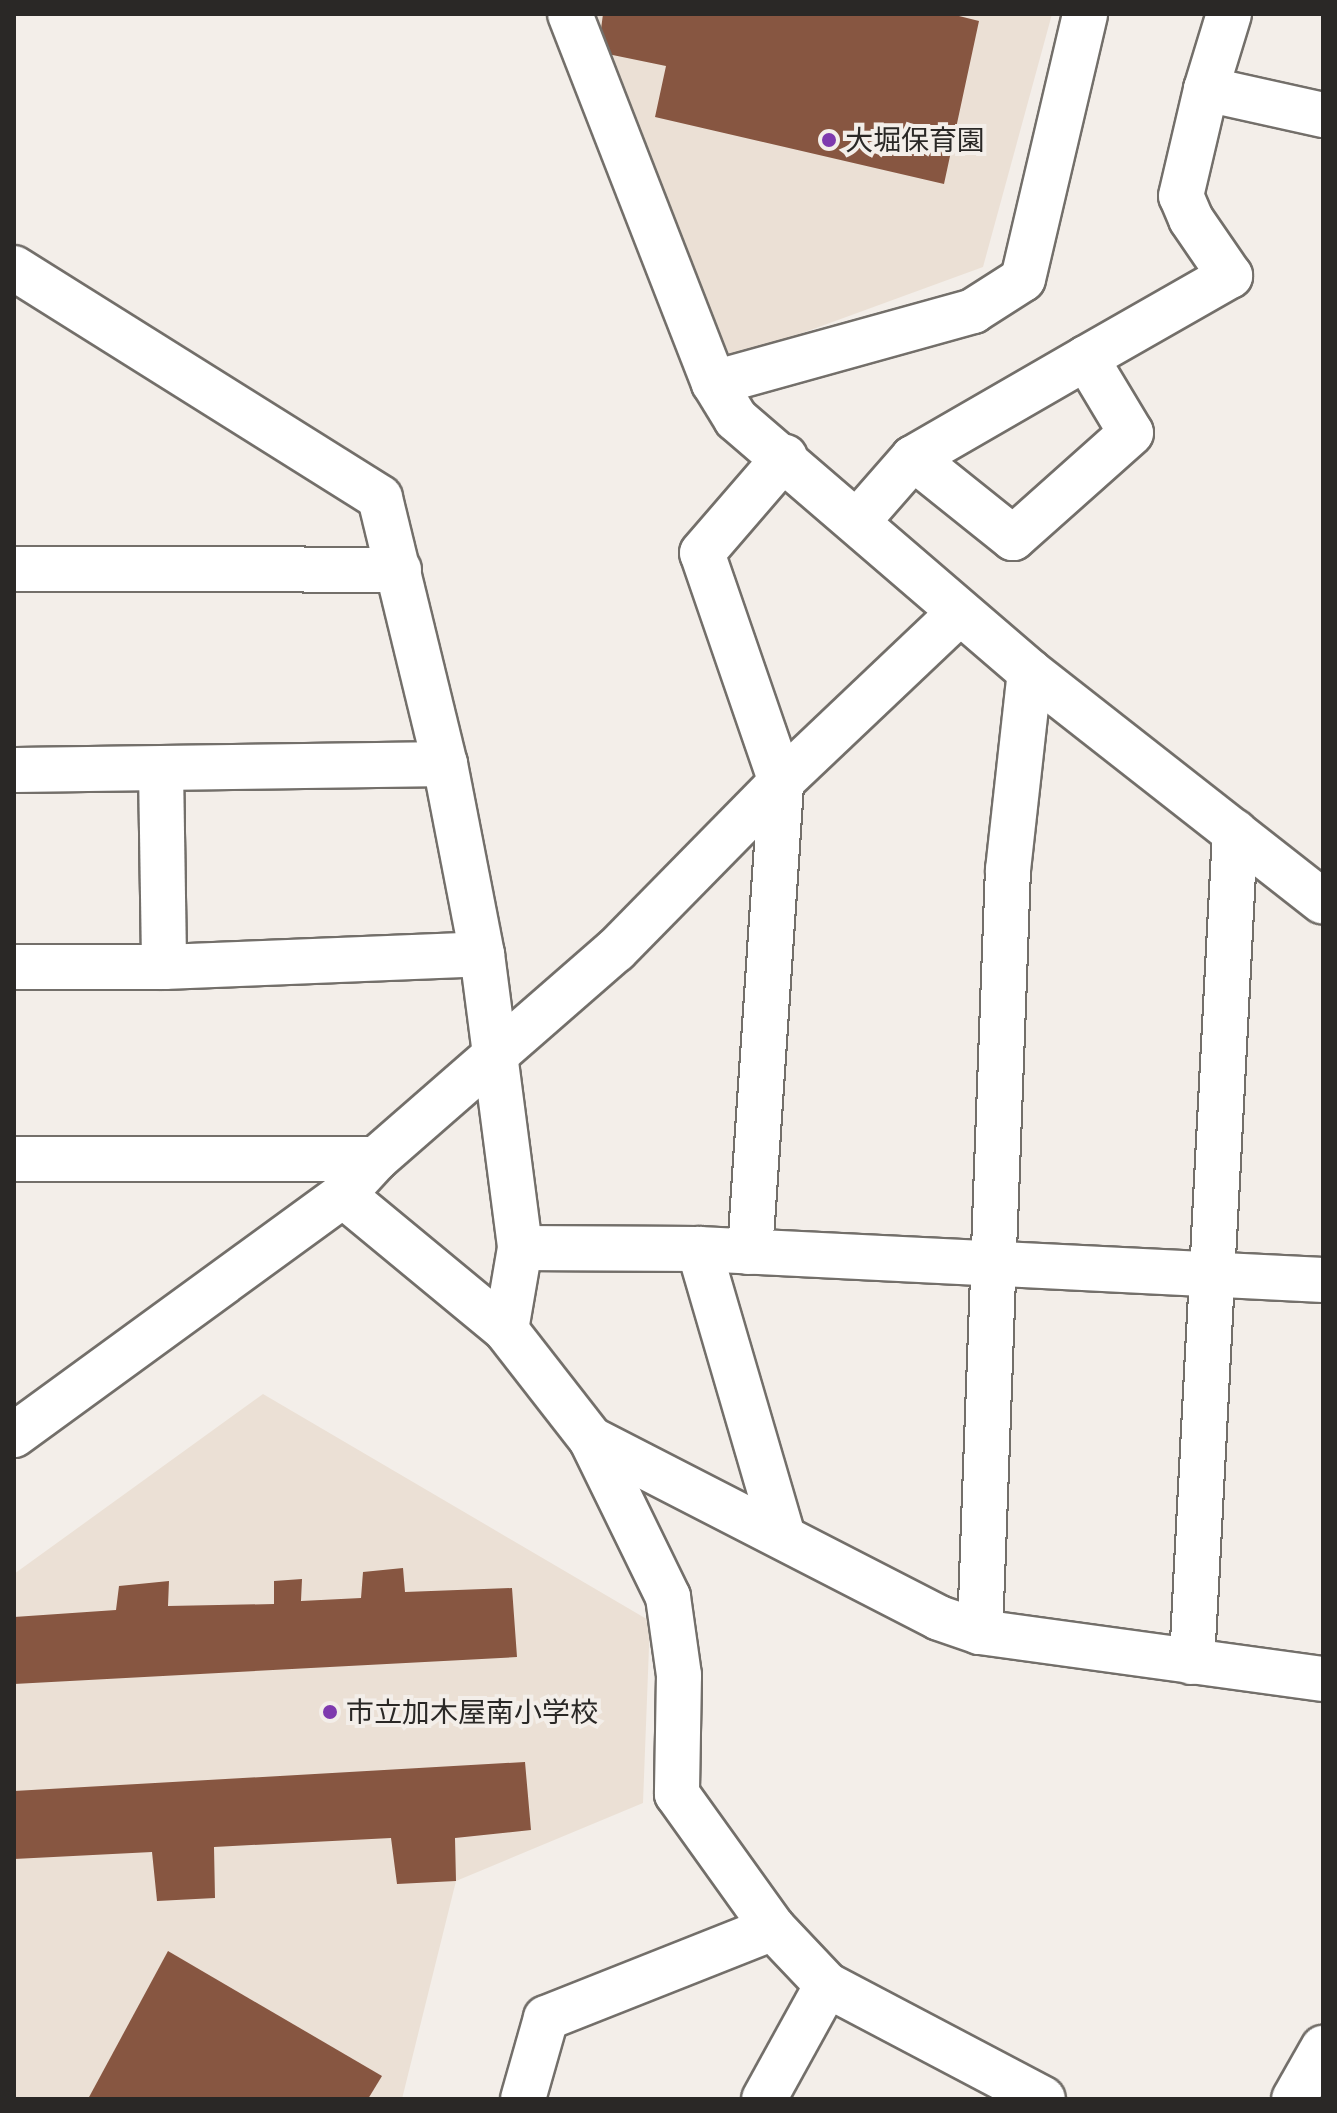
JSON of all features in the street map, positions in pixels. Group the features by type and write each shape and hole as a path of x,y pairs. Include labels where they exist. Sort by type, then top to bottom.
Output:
{"street":[{"path":"570,14 714,383 736,419 785,457 959,613 1030,672 1323,902"},
{"path":"714,383 973,311 1023,279 1085,14"},
{"path":"857,522 913,458 1230,276 1181,196 1206,89 1229,14"},
{"path":"1206,89 1323,115"},
{"path":"14,268 380,498 445,764 482,954 520,1248 506,1330"},
{"path":"913,458 1013,538 1131,433 1086,358"},
{"path":"750,1252 781,782 702,553 785,457"},
{"path":"14,569 399,570"},
{"path":"14,1435 343,1195 376,1159 616,950 781,782 959,613"},
{"path":"980,1632 996,1262 1008,870 1030,672"},
{"path":"14,761 161,769 445,764"},
{"path":"161,769 164,967"},
{"path":"1192,1662 1215,1275 1235,832"},
{"path":"14,967 164,967 482,954"},
{"path":"14,1159 376,1159"},
{"path":"343,1195 506,1330 591,1439 668,1597 679,1675 677,1794 773,1928 827,1985 980,2083 1043,2099"},
{"path":"520,1248 699,1249 1323,1280"},
{"path":"699,1249 783,1536"},
{"path":"591,1439 939,1618 980,1632 1323,1679"},
{"path":"523,2099 546,2018 773,1928"},
{"path":"764,2099 827,1985"},
{"path":"1294,2099 1323,2048"}],"shaded area":[{"name":"大堀保育園","path":"589,14 1052,14 983,267 731,359"},
{"name":"市立加木屋南小学校","path":"263,1394 650,1621 643,1803 456,1881 402,2099 14,2099 14,1574"}],"building":[{"path":"603,14 951,14 979,21 944,184 655,117 666,66 598,52"},
{"path":"403,1568 405,1592 512,1588 517,1657 14,1684 14,1617 116,1610 119,1586 169,1581 168,1606 274,1604 274,1581 302,1579 301,1601 361,1598 363,1572"},
{"path":"525,1762 531,1830 455,1838 456,1881 397,1884 391,1838 214,1847 215,1898 157,1901 152,1852 14,1859 14,1791"},
{"path":"168,1951 382,2076 368,2099 88,2099"}],"place":[{"name":"大堀保育園","path":"829,140"},
{"name":"市立加木屋南小学校","path":"330,1712"}]}
